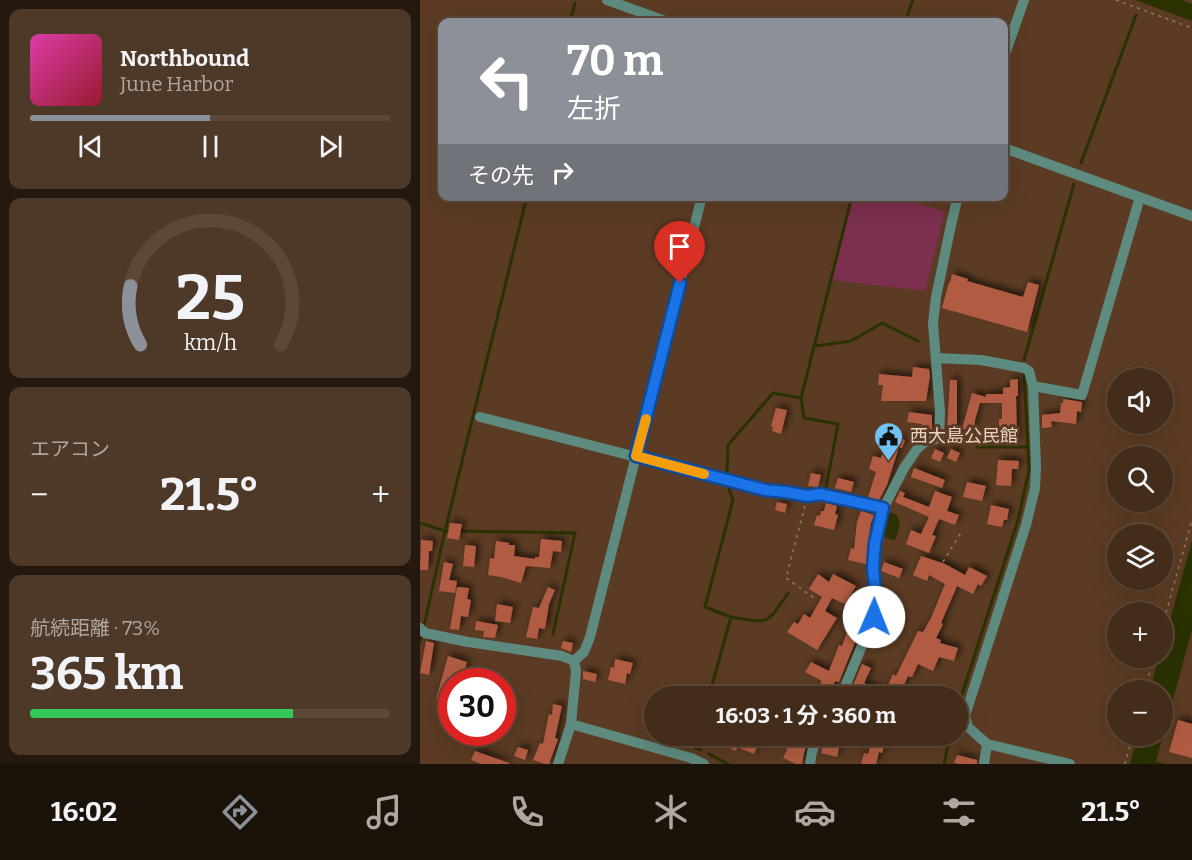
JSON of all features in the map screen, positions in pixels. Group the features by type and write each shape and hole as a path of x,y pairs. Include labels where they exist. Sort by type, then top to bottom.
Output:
{"street":[{"path":"607,0 637,5 661,18"},
{"path":"1008,46 1024,0"},
{"path":"1008,149 1192,216"},
{"path":"1034,386 1082,394 1140,197"},
{"path":"574,661 584,652 590,637 701,201"},
{"path":"845,686 874,617 876,597 874,551 883,508 917,449 926,442 939,438 940,412 933,323 936,297 957,201"},
{"path":"936,358 981,360 1024,368 1029,371 1034,386 1035,488 1026,525 965,716 968,727 987,744 1070,764"},
{"path":"480,417 765,490 808,496 820,494 883,508"},
{"path":"420,628 425,633 562,656 574,661"},
{"path":"558,764 570,724 576,671 574,661"},
{"path":"570,724 691,758 704,764"},
{"path":"984,764 987,744"},
{"path":"810,764 814,746"}],"path":[{"path":"1116,0 1192,28"},
{"path":"808,496 786,578 817,600"},
{"path":"1169,602 1192,520"},
{"path":"943,562 962,531"},
{"path":"1125,764 1130,746"}],"shaded area":[{"path":"1135,0 1182,0 1192,4 1192,21"},
{"path":"850,201 907,201 945,211 925,291 830,280"},
{"path":"888,512 897,515 900,524 896,539 892,540 883,536"},
{"path":"1192,540 1192,630 1173,699 1173,680 1153,680 1156,668 1173,668 1173,609"},
{"path":"1135,746 1160,746 1156,761 1165,764 1130,764"}],"building":[{"path":"952,274 968,279 967,281 1023,297 1028,282 1039,285 1027,332 942,308"},
{"path":"913,367 929,369 926,401 881,401 883,385 878,385 879,374 912,377"},
{"path":"1018,379 1017,442 1003,442 1004,428 999,428 999,419 1002,419 1002,403 980,403 974,430 962,429 972,393 986,397 986,394 1003,394 1003,388 1010,387 1010,380"},
{"path":"950,380 957,380 957,431 947,431"},
{"path":"1063,399 1082,402 1081,412 1077,411 1076,424 1051,421 1052,427 1042,428 1042,415 1060,413"},
{"path":"776,408 787,410 781,434 772,431 771,426"},
{"path":"909,412 932,415 932,432 921,431 922,424 907,422"},
{"path":"889,435 905,440 902,448 899,447 887,485 879,500 868,497 876,472 869,469 873,456 881,458"},
{"path":"935,449 944,453 940,462 931,458"},
{"path":"951,449 960,453 956,462 947,458"},
{"path":"998,460 1019,461 1018,469 1012,469 1011,486 996,485"},
{"path":"914,468 945,480 942,488 911,477"},
{"path":"811,473 821,475 818,487 808,486"},
{"path":"838,478 854,482 851,492 835,488"},
{"path":"967,482 986,486 982,501 963,497"},
{"path":"900,491 905,493 903,497 929,507 935,491 952,497 947,511 959,515 955,525 939,519 932,535 936,536 929,553 906,544 911,530 921,534 929,517 895,502"},
{"path":"777,502 787,504 785,513 775,510"},
{"path":"826,503 837,506 835,514 838,515 834,530 814,525 817,515 820,516 821,511 824,511"},
{"path":"991,505 1009,509 1007,520 1004,520 1002,527 987,524"},
{"path":"861,511 874,515 866,564 848,560 851,548 854,549 857,522"},
{"path":"450,523 462,524 459,540 447,538"},
{"path":"541,539 562,541 561,552 553,551 550,568 526,566 521,583 488,575 490,558 494,559 496,541 515,545 514,556 535,559 539,557"},
{"path":"421,540 433,541 432,551 429,551 428,570 420,570"},
{"path":"465,545 476,546 474,567 463,566"},
{"path":"921,556 945,564 965,575 969,567 987,576 981,586 978,584 973,594 957,586 941,623 943,624 936,638 941,640 940,643 958,648 954,661 939,657 933,671 918,664 912,677 908,676 904,686 888,686 893,674 896,676 918,631 923,632 931,618 945,584 929,575 927,581 913,575"},
{"path":"444,562 453,564 449,580 457,581 455,593 439,591"},
{"path":"884,562 903,569 899,578 881,571"},
{"path":"818,574 829,582 833,574 856,586 845,604 832,598 825,611 837,618 817,650 787,632 794,622 798,624 804,614 810,618 822,597 809,589"},
{"path":"457,587 469,588 467,599 471,600 468,617 461,616 459,630 450,629"},
{"path":"548,587 555,590 549,604 545,629 539,628 537,639 526,637 533,607 539,608"},
{"path":"497,604 513,607 510,623 495,621"},
{"path":"476,621 498,625 495,638 483,637 484,631 475,630"},
{"path":"848,623 860,630 839,682 835,681 833,686 819,686 822,681 805,672 811,662 829,671 839,645 842,646 847,632 845,631"},
{"path":"426,641 434,643 429,675 420,673"},
{"path":"563,641 573,643 571,652 561,648"},
{"path":"448,656 467,662 465,668 445,668"},
{"path":"615,659 633,663 630,674 627,673 625,684 608,680 611,667 614,668"},
{"path":"862,664 871,668 864,683 871,686 853,686"},
{"path":"583,671 597,674 595,682 583,679"},
{"path":"553,704 562,706 555,738 558,739 549,764 545,764 533,760 540,743 543,744"},
{"path":"1178,720 1192,724 1192,758 1169,752 1171,746 1173,746"},
{"path":"725,746 757,746 754,754 737,747 736,751"},
{"path":"789,746 806,746 802,764 796,764 783,758"},
{"path":"822,746 840,746 837,757 821,753"},
{"path":"871,746 884,746 882,753 879,752 876,764 861,764 864,753 868,754"},
{"path":"518,747 528,750 525,760 514,756"},
{"path":"475,751 509,764 482,764 471,760"},
{"path":"957,755 977,760 977,764 954,763"}],"waterway":[{"path":"906,18 913,0"},
{"path":"571,18 575,3"},
{"path":"1081,163 1136,15"},
{"path":"1024,360 1074,184"},
{"path":"450,531 445,531 526,201"},
{"path":"727,473 728,445 773,393 801,398 851,201"},
{"path":"815,346 851,341 882,323 918,341"},
{"path":"965,686 1018,520 1029,470 1024,374"},
{"path":"801,398 804,418 838,424 826,488"},
{"path":"977,447 1028,447"},
{"path":"729,489 733,500 705,607 731,617"},
{"path":"420,523 445,531 424,626"},
{"path":"459,531 575,533 553,634"},
{"path":"712,686 731,617 766,620 775,612 788,593"},
{"path":"420,642 421,638"},
{"path":"695,746 695,748 701,750"},
{"path":"944,764 948,746"},
{"path":"709,754 728,764"}],"slow traffic":[{"path":"646,419 636,456 704,474"}],"place":[{"name":"西大島公民館","path":"889,462"}],"route":[{"path":"680,283 636,456 765,490 808,496 820,494 883,508 874,555 876,597 874,617"}]}
